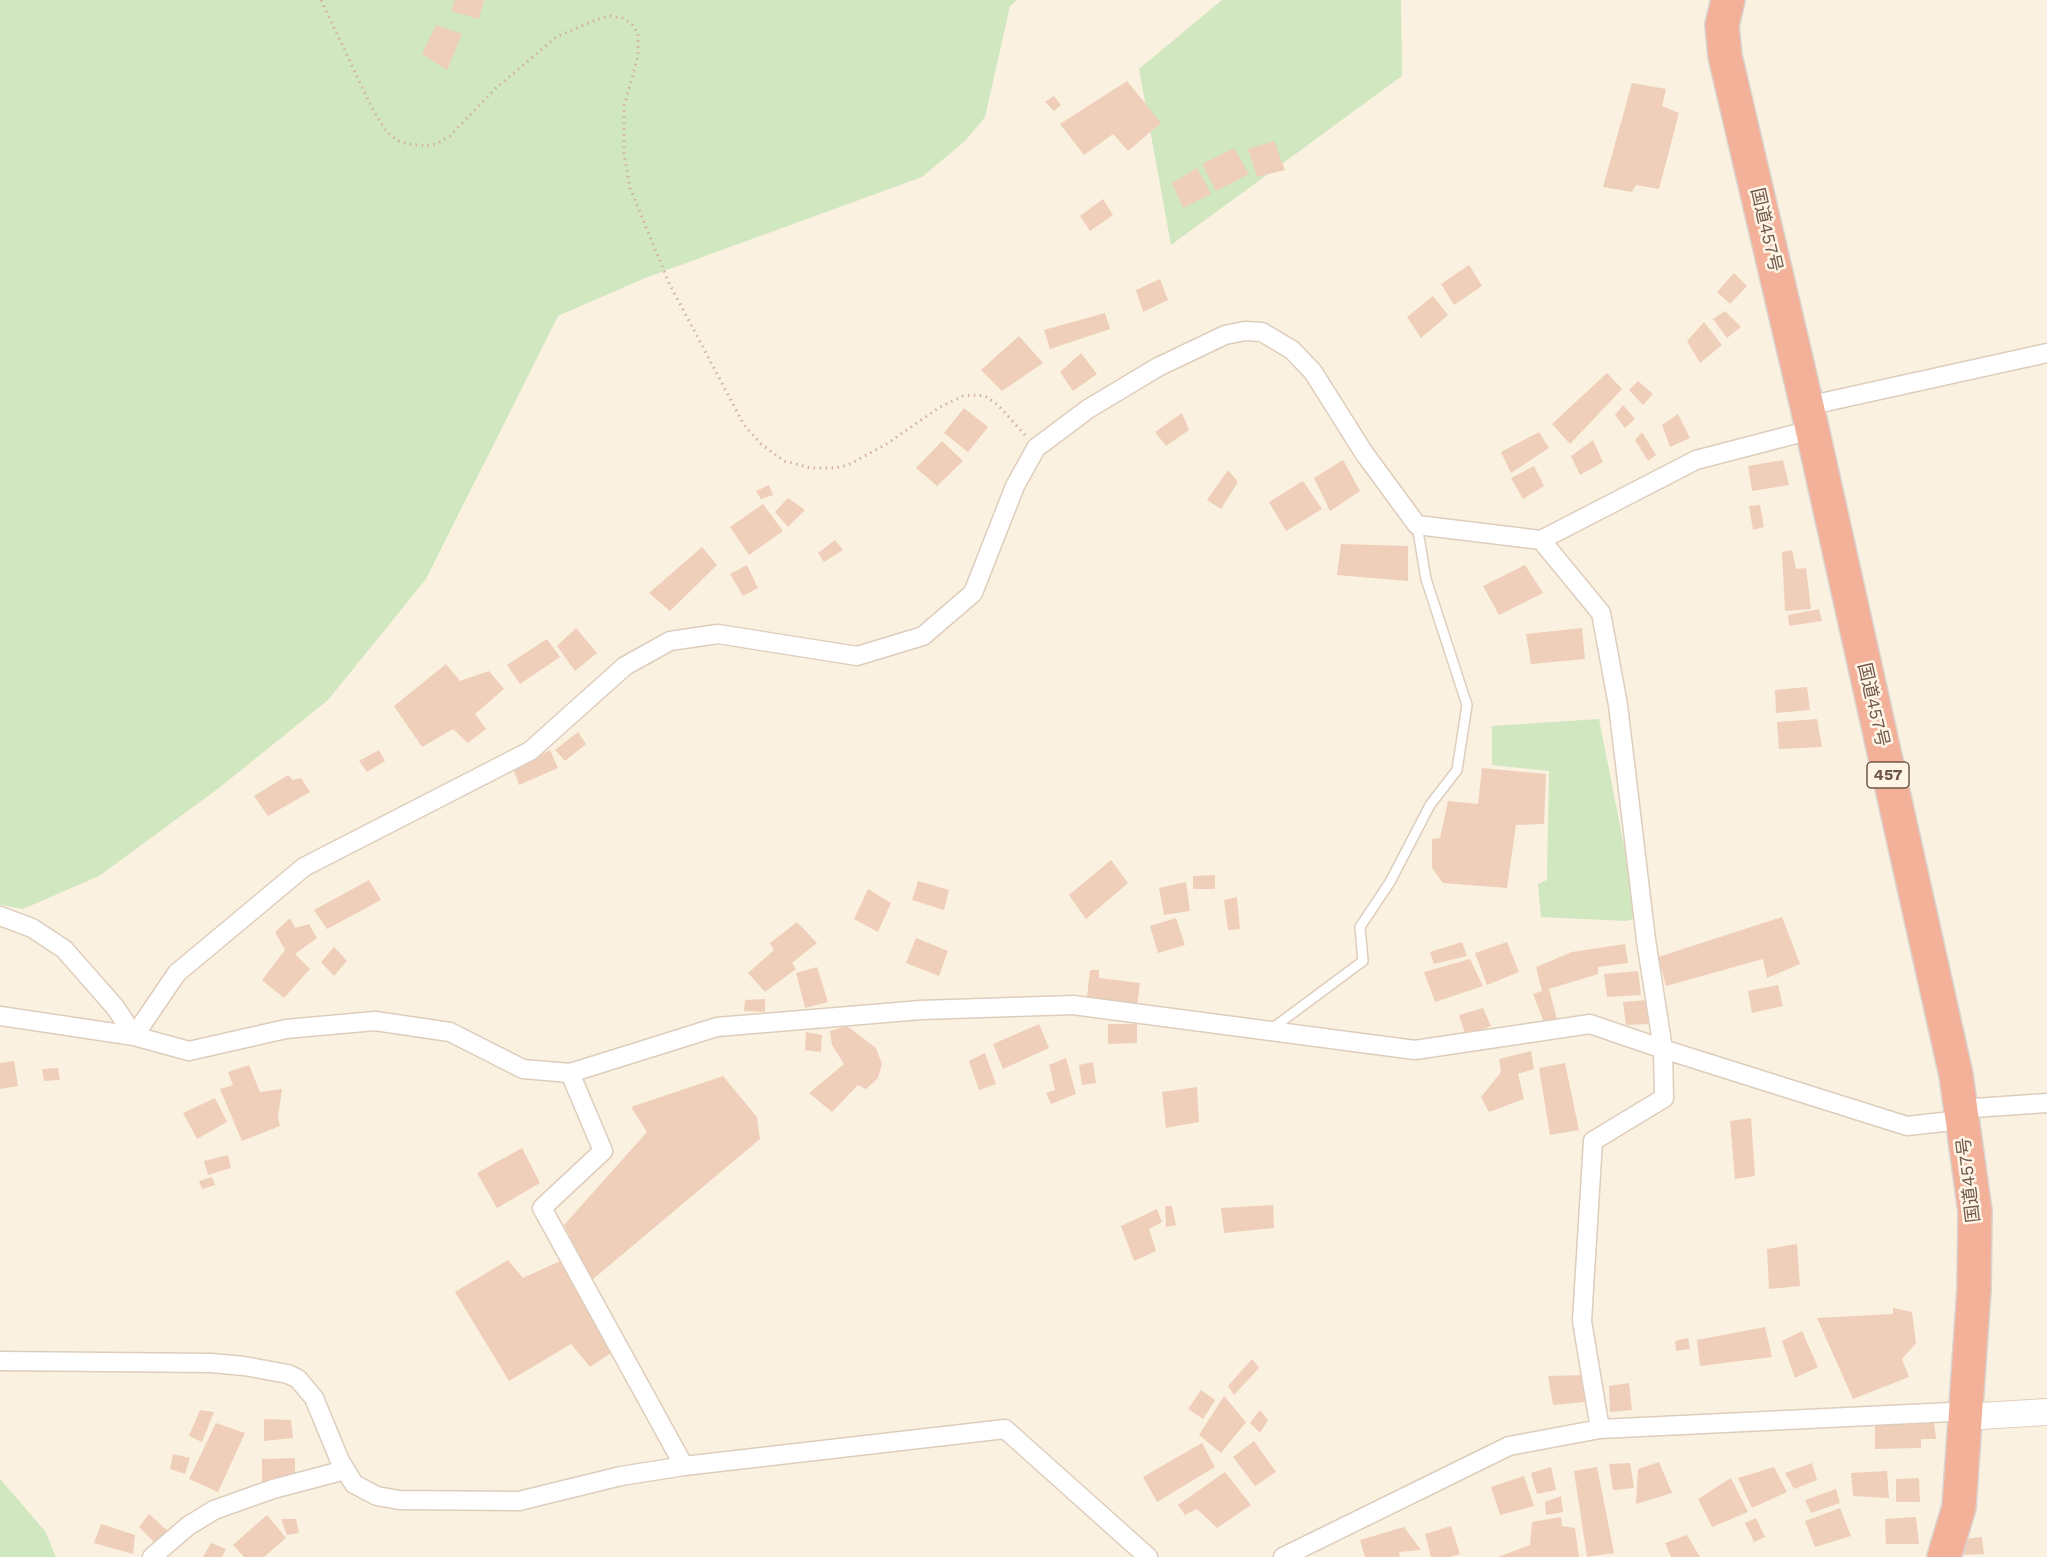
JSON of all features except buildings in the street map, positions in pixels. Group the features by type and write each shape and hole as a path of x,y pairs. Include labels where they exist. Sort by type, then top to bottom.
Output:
{"highway":[{"name":"国道457号","path":"1728,0 1722,25 1725,56 1809,418 1956,1075 1975,1211 1974,1290 1959,1507 1944,1557"}],"street":[{"path":"134,1036 177,973 304,867 530,751 625,666 670,641 718,634 857,656 923,636 973,592 1015,486 1036,448 1088,409 1158,367 1225,336 1245,332 1262,332 1292,350 1313,372 1364,453 1417,525 1541,540 1696,460 1809,418 2047,352"},
{"path":"1541,540 1601,613 1618,705 1646,940 1663,1049 1664,1098 1593,1141 1582,1321 1600,1429"},
{"path":"0,916 32,928 64,949 115,1007 134,1036"},
{"path":"0,1016 134,1036 189,1051 286,1029 375,1021 450,1032 523,1069 570,1073 717,1027 921,1010 1073,1005 1415,1050 1590,1024 1907,1126 1960,1114 2047,1103"},
{"path":"570,1073 603,1151 542,1208 684,1466"},
{"path":"0,1361 211,1362 288,1374 305,1386 314,1398 345,1470 354,1484 377,1496 399,1500 519,1501 621,1476 684,1466 1005,1429 1148,1557"},
{"path":"1283,1557 1304,1552 1509,1446 1600,1429 1951,1412 1964,1418 2047,1412"},
{"path":"152,1557 188,1526 214,1510 273,1489 345,1470"}],"lane":[{"path":"1270,1030 1363,961 1360,927 1390,882 1430,805 1457,770 1467,705 1426,579 1417,525"}],"path":[{"path":"321,0 372,108 386,131 396,140 407,144 436,144 450,136 495,89 556,37 598,18 610,16 622,18 632,24 638,33 638,56 624,107 624,153 630,188 669,283 744,425 761,444 784,461 811,468 836,468 861,459 940,407 963,396 974,395 985,396 998,405 1036,448"}],"green space":[{"path":"0,0 1017,0 1010,6 985,117 965,141 922,177 645,278 558,316 426,579 328,700 219,788 99,876 23,909 0,905"},
{"path":"1222,0 1401,0 1402,76 1171,245 1139,69"},
{"path":"1599,719 1638,917 1627,921 1541,917 1538,884 1547,880 1549,771 1492,765 1492,726"},
{"path":"0,1479 45,1531 56,1557 0,1557"}]}
